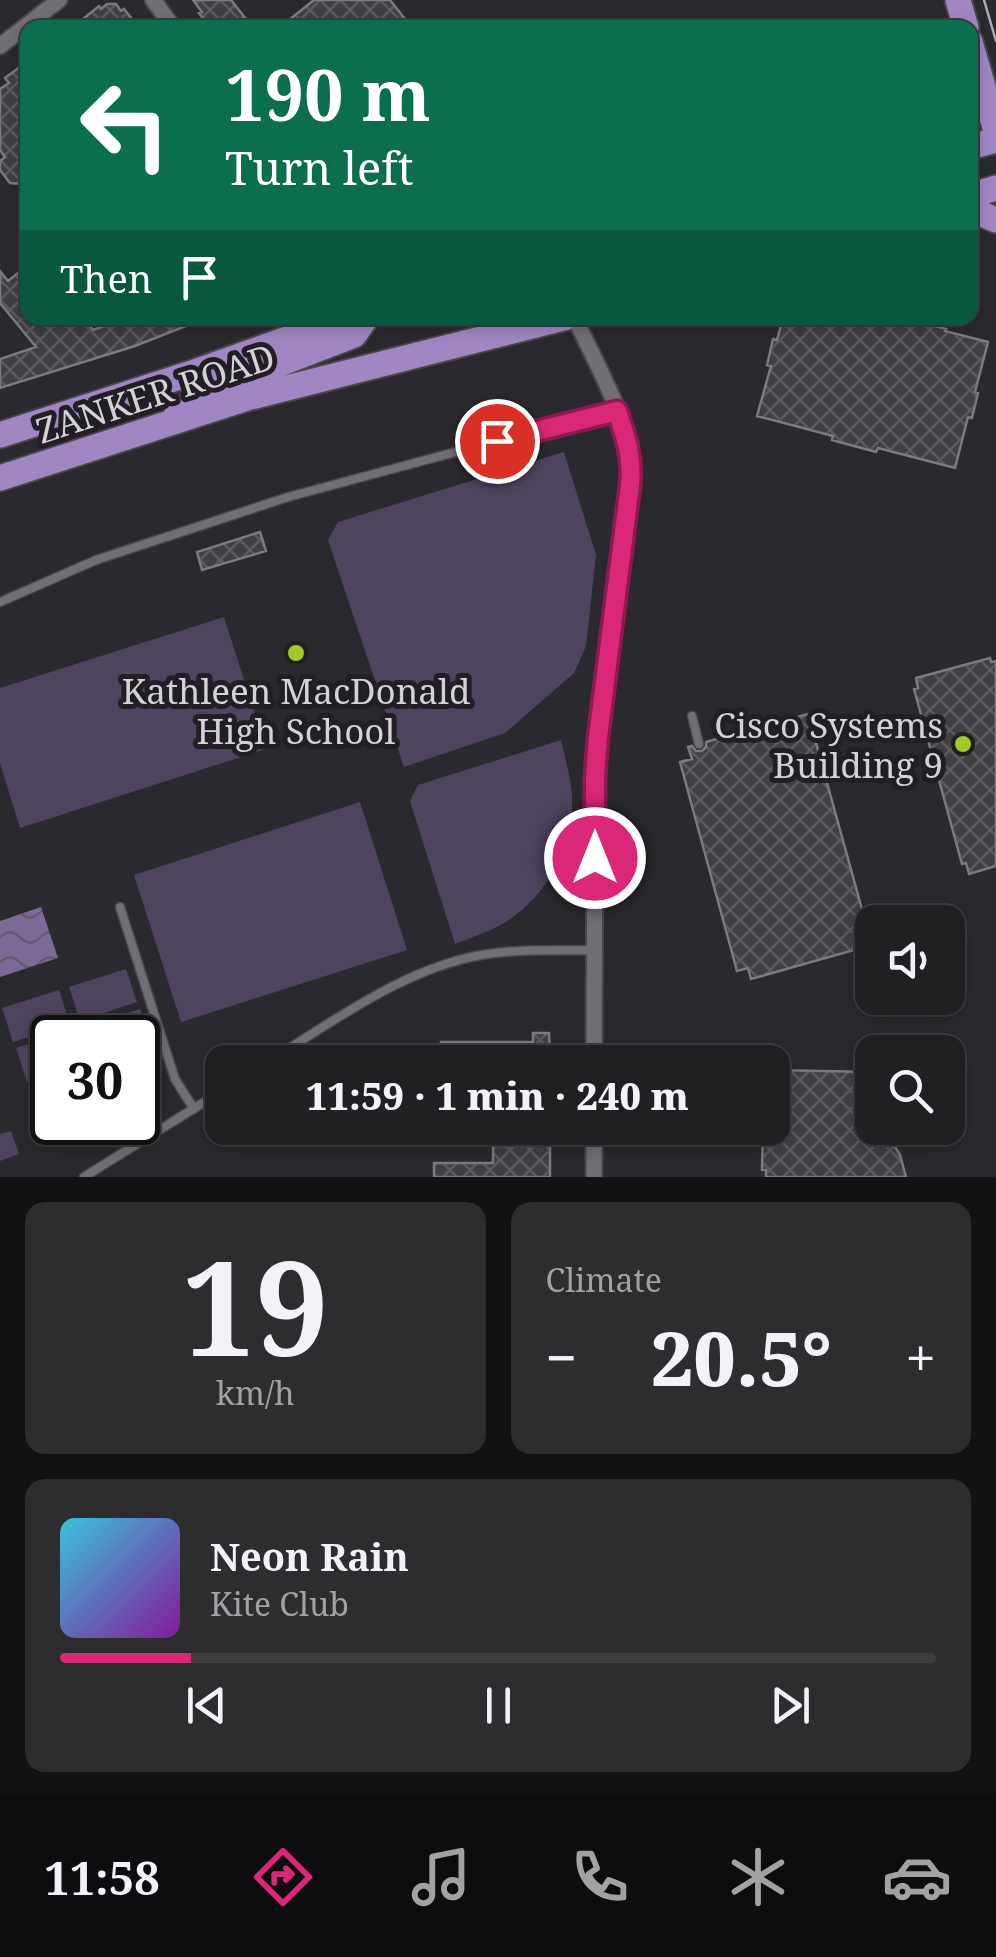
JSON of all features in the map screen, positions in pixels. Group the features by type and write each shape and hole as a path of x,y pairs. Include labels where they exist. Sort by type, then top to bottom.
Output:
{"main road":[{"path":"978,71 996,131"},
{"path":"978,86 980,78"},
{"name":"ZANKER ROAD","path":"0,434 192,374 323,325"},
{"path":"153,430 205,393 354,335 361,325"},
{"name":"ZANKER ROAD","path":"0,478 288,386 536,325"}],"street":[{"path":"33,20 59,0"},
{"path":"152,0 168,20"},
{"path":"0,46 20,30"},
{"path":"579,325 617,411 632,468 595,777 594,1045"},
{"path":"594,1145 594,1177"}],"lane":[{"path":"0,602 96,560 288,497 617,411"},
{"path":"692,716 699,744"},
{"path":"120,907 175,1079 194,1108"},
{"path":"295,1045 391,988 448,964 494,953 594,950"},
{"path":"84,1177 205,1101"}],"shaded area":[{"path":"564,452 596,555 586,646 574,673 505,733 404,767 328,540 338,522"},
{"path":"224,617 266,749 20,828 0,763 0,688"},
{"path":"561,740 572,807 570,827 556,867 532,901 516,915 455,944 410,801 418,785"},
{"path":"360,802 407,950 181,1022 134,875"},
{"path":"126,969 137,1002 98,1015 78,1015 69,987"},
{"path":"59,990 67,1015 30,1015 30,1037 13,1042 2,1008"},
{"path":"30,1044 30,1081 27,1082 16,1048"},
{"path":"11,1131 19,1154 0,1161 0,1134"}],"water":[{"path":"41,907 58,958 0,977 0,921"}],"building":[{"path":"193,0 231,0 247,20 205,20 199,13 202,12"},
{"path":"314,0 390,0 406,20 289,20"},
{"path":"116,4 133,20 82,20 99,6 101,9"},
{"path":"20,67 20,184 10,183 0,170 0,161 5,157 0,150 0,89 9,83 5,78"},
{"path":"0,271 8,281 20,271 20,325 90,325 93,330 108,325 188,325 135,346 0,388 0,359 36,347 0,303"},
{"path":"781,325 932,325 988,342 972,418 968,417 955,468 878,448 876,452 757,416 771,366 767,365 773,339 777,340"},
{"path":"260,532 266,551 202,570 197,552"},
{"name":"Cisco Systems Building 9","path":"990,658 991,662 996,661 996,866 969,874 966,863 962,864 914,689 918,688 916,678"},
{"path":"808,714 861,905 855,905 855,950 751,979 748,968 737,971 680,762 692,759 688,747 702,751 706,742"},
{"path":"533,1033 549,1033 549,1045 441,1045 441,1042 533,1042"},
{"path":"790,1070 855,1072 855,1145 894,1145 906,1177 766,1177 766,1170 762,1170 763,1145 790,1145"},
{"path":"550,1145 550,1177 434,1177 434,1163 493,1163 493,1146"}],"tram line":[{"path":"984,0 996,41"}],"place":[{"name":"Kathleen MacDonald High School","path":"296,653"},
{"name":"Cisco Systems Building 9","path":"963,744"}],"route":[{"path":"497,441 617,411 628,442 632,468 598,737 595,858"}]}
